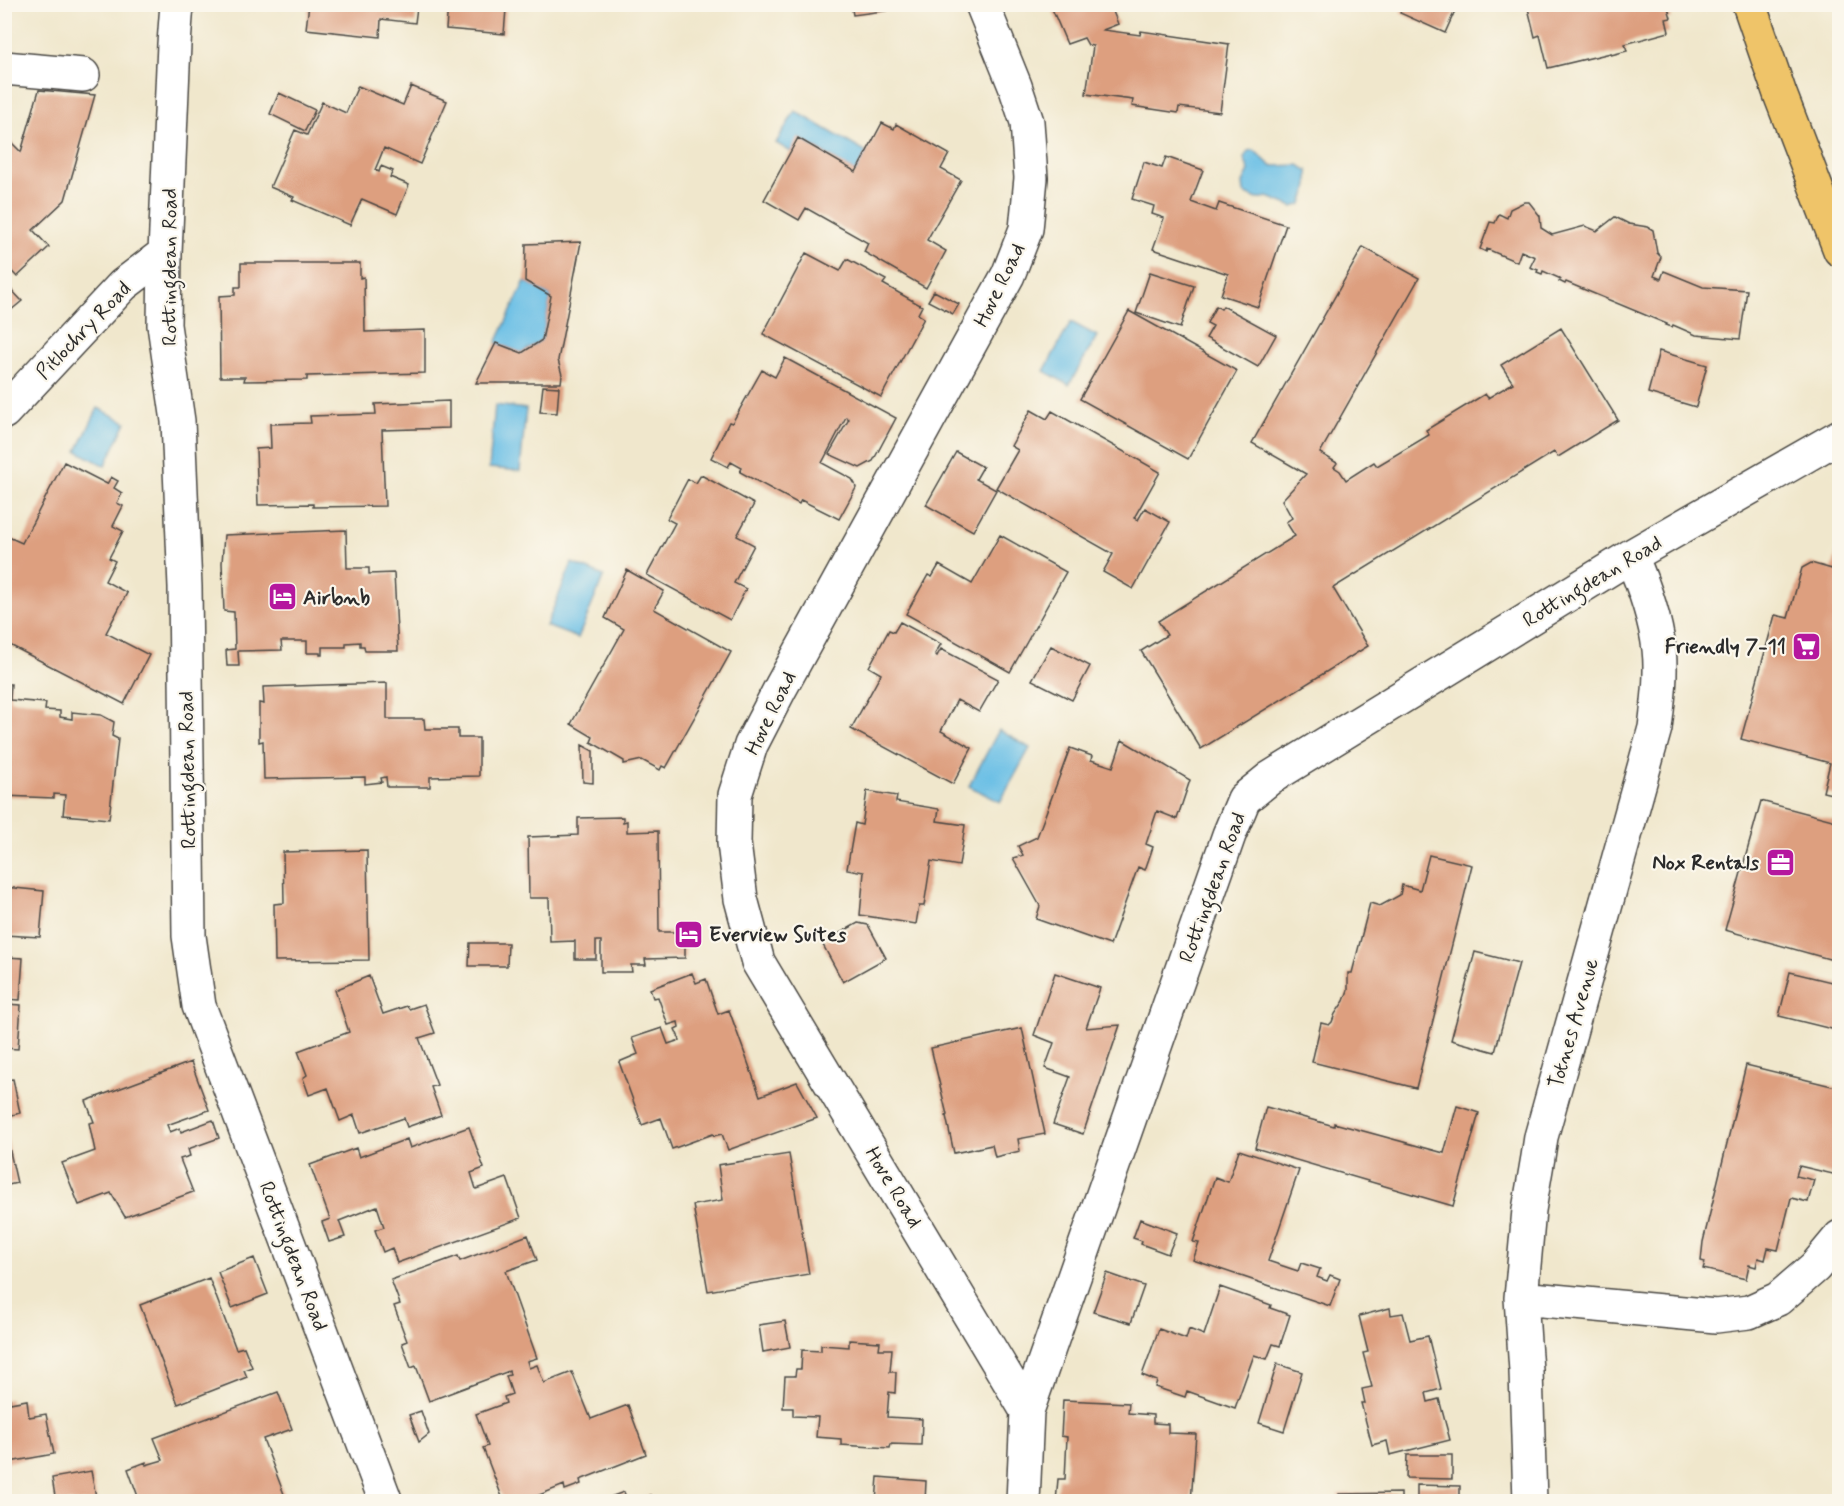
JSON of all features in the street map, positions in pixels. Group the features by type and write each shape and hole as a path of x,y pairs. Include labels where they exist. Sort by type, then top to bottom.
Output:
{"main road":[{"path":"1749,4 1780,94 1839,250"}],"street":[{"name":"Rottingdean Road","path":"177,4 165,253 164,326 178,421 185,587 189,936 199,1005 386,1502"},
{"name":"Hove Road","path":"982,4 1027,122 1031,178 1026,229 1008,274 751,745 735,795 734,843 741,899 758,962 1026,1411"},
{"path":"4,68 83,75"},
{"name":"Pitlochry Road","path":"4,412 123,285 165,253"},
{"name":"Rottingdean Road","path":"1023,1502 1026,1411 1225,846 1244,799 1270,778 1631,555 1839,436"},
{"name":"Totnes Avenue","path":"1530,1502 1521,1298 1529,1210 1541,1137 1655,728 1660,691 1659,651 1653,618 1644,585 1631,555"},
{"path":"1521,1298 1716,1317 1749,1312 1778,1299 1815,1267 1839,1237"}],"water":[{"path":"795,111 867,153 856,172 799,138 791,152 776,143"},
{"path":"1254,150 1271,166 1299,165 1308,171 1308,186 1302,204 1293,207 1268,197 1257,199 1244,193 1243,183 1249,171 1244,158 1248,151"},
{"path":"525,281 551,296 542,340 522,353 496,343"},
{"path":"1071,322 1097,336 1069,385 1044,371"},
{"path":"495,405 526,409 520,471 489,468"},
{"path":"98,408 126,422 105,466 77,451"},
{"path":"572,563 604,576 578,638 546,626"},
{"path":"999,730 1030,748 1000,802 969,786"}],"building":[{"path":"309,4 426,4 426,8 417,7 415,23 381,19 380,37 306,29"},
{"path":"448,4 506,9 504,34 446,29"},
{"path":"851,4 913,4 913,7 853,15"},
{"path":"1050,4 1110,4 1118,24 1103,30 1140,35 1141,31 1229,44 1220,112 1179,107 1178,113 1132,106 1133,100 1086,94 1093,46 1088,45 1084,38 1067,44"},
{"path":"1405,4 1458,4 1445,33 1400,13"},
{"path":"1527,4 1667,4 1671,18 1666,19 1669,32 1625,44 1627,51 1548,68 1540,35 1535,37"},
{"path":"358,86 403,105 411,86 447,101 420,164 384,148 375,170 379,172 381,166 393,171 390,177 409,185 397,214 362,199 350,225 292,200 294,197 270,187 295,130 307,135 322,102 346,113"},
{"path":"39,90 95,95 65,200 33,230 49,247 17,277 4,263 4,135 21,152"},
{"path":"279,93 315,110 305,131 270,114"},
{"path":"882,123 894,129 896,124 949,154 941,169 961,180 927,240 946,251 926,288 864,252 868,243 806,208 799,220 764,200 798,138 856,172"},
{"path":"1166,157 1203,170 1191,202 1216,211 1219,203 1286,225 1258,307 1221,295 1228,274 1153,249 1164,218 1152,214 1154,206 1132,199 1144,162 1162,168"},
{"path":"1529,202 1540,216 1541,228 1552,235 1585,226 1597,231 1615,217 1629,224 1653,230 1657,253 1661,257 1654,276 1661,279 1664,271 1703,287 1747,290 1740,339 1696,335 1673,325 1672,327 1666,325 1566,282 1565,284 1559,281 1561,279 1543,271 1542,274 1537,272 1538,270 1530,267 1535,257 1521,251 1517,262 1487,249 1486,252 1480,249 1490,222 1495,223 1499,214 1507,218 1510,209"},
{"path":"581,242 558,360 562,375 561,383 476,383 496,343 522,353 542,340 551,296 525,281 526,244"},
{"path":"1363,247 1419,278 1320,453 1337,463 1334,467 1346,480 1374,462 1377,466 1429,435 1426,430 1485,394 1488,398 1513,383 1501,365 1561,328 1618,420 1558,457 1554,452 1333,588 1368,646 1201,749 1141,651 1167,635 1158,621 1295,536 1286,522 1292,518 1282,500 1306,474 1252,443"},
{"path":"806,253 840,271 847,259 886,280 883,284 922,306 918,314 924,318 881,397 763,334"},
{"path":"241,263 360,263 360,278 364,277 365,332 425,330 425,373 307,376 307,380 244,381 245,377 220,377 219,296 235,295 235,287 241,287"},
{"path":"1150,272 1194,286 1180,328 1136,313"},
{"path":"4,282 22,301 4,316"},
{"path":"934,291 959,304 953,314 928,301"},
{"path":"1216,306 1221,309 1223,306 1276,335 1258,367 1206,338 1213,326 1207,323"},
{"path":"1129,311 1237,371 1188,459 1080,399"},
{"path":"1659,351 1707,365 1696,407 1648,393"},
{"path":"785,358 896,418 873,461 860,468 829,454 849,419 846,417 822,463 852,479 855,484 856,488 839,519 801,500 799,504 740,472 742,468 731,462 728,467 711,458 729,422 732,423 762,370 775,377"},
{"path":"543,386 559,387 557,413 540,412"},
{"path":"449,401 449,428 382,430 385,506 258,505 256,449 271,448 270,424 311,423 310,416 376,414 375,404"},
{"path":"1031,410 1047,419 1052,411 1160,472 1134,518 1138,520 1145,508 1170,522 1133,589 1103,572 1113,554 996,488 1018,450 1011,446"},
{"path":"956,452 983,467 976,479 996,490 973,531 926,505"},
{"path":"64,462 107,484 111,477 118,481 114,488 122,493 117,503 123,506 113,526 123,531 109,558 115,561 105,581 127,593 106,633 149,655 124,704 4,642 4,535 22,543"},
{"path":"701,475 754,504 737,536 754,545 734,583 746,589 730,620 647,575 675,523 667,519 688,479 696,483"},
{"path":"346,530 347,568 369,568 369,574 394,573 398,651 365,651 364,646 360,646 360,642 346,643 346,647 322,647 322,655 320,655 320,653 307,653 307,641 281,641 282,650 238,651 239,666 227,666 226,650 235,649 234,612 224,611 222,563 224,535"},
{"path":"1000,535 1066,572 1010,672 906,614 928,575 932,577 939,565 972,584"},
{"path":"1839,543 1840,796 1823,792 1830,763 1741,739 1775,615 1788,618 1802,568 1811,563 1832,569"},
{"path":"627,570 664,591 654,609 731,652 666,768 662,766 660,770 642,760 624,764 624,761 591,742 593,737 571,724 624,629 605,618"},
{"path":"900,622 941,644 935,654 937,656 941,649 998,679 979,712 957,700 941,731 972,748 953,784 851,729 881,674 869,667 889,630 894,632"},
{"path":"1051,646 1090,666 1072,700 1032,680"},
{"path":"387,683 387,719 424,719 425,729 458,729 458,738 479,738 479,776 430,777 430,787 387,787 386,777 381,778 382,782 365,784 365,777 264,779 263,741 259,742 259,703 264,704 263,687"},
{"path":"4,684 11,684 10,700 46,703 45,710 60,711 60,717 72,719 72,712 101,715 114,722 112,736 118,739 109,819 63,815 65,795 54,794 54,798 4,796"},
{"path":"1122,740 1190,780 1177,819 1157,811 1146,844 1153,847 1145,870 1138,867 1110,945 1036,919 1040,906 1013,858 1023,855 1018,846 1037,837 1070,748 1092,756 1091,760 1113,767"},
{"path":"582,745 593,751 593,783 583,782"},
{"path":"867,791 897,796 896,802 939,809 937,821 965,825 959,866 931,861 924,906 919,906 916,924 860,915 864,872 847,869 855,823 862,825"},
{"path":"1761,801 1840,822 1840,962 1725,930"},
{"path":"623,817 623,822 627,821 627,832 658,831 659,932 685,932 685,958 645,959 646,965 631,965 632,972 601,972 601,941 596,941 596,959 575,959 575,941 550,942 549,898 529,898 528,837 578,835 578,818"},
{"path":"367,850 369,960 275,961 274,904 284,903 283,852"},
{"path":"1429,855 1472,865 1416,1088 1312,1062 1321,1023 1329,1025 1344,1001 1348,990 1348,973 1352,973 1370,903 1380,906 1400,895 1402,885 1420,890"},
{"path":"4,887 44,891 40,937 4,935"},
{"path":"858,923 868,925 886,958 843,982 822,943"},
{"path":"470,943 508,943 507,966 469,966"},
{"path":"1475,952 1519,963 1495,1052 1451,1040"},
{"path":"5,957 23,958 20,1000 5,999"},
{"path":"1790,972 1840,984 1840,1031 1779,1016"},
{"path":"692,973 696,983 706,979 718,1014 729,1010 760,1096 797,1082 817,1118 728,1150 722,1134 714,1136 713,1134 672,1149 661,1118 642,1125 619,1062 638,1054 632,1038 662,1028 668,1044 680,1040 675,1029 679,1027 678,1022 668,1025 658,997 653,998 650,989"},
{"path":"1055,973 1100,988 1086,1028 1120,1025 1083,1134 1053,1124 1070,1077 1045,1068 1054,1043 1034,1035"},
{"path":"369,976 383,1014 407,1006 409,1009 424,1004 435,1033 419,1038 437,1085 431,1087 441,1115 407,1127 404,1118 360,1133 354,1115 340,1121 328,1088 309,1095 303,1078 307,1075 298,1051 349,1032 335,990"},
{"path":"4,1004 21,1005 18,1049 4,1048"},
{"path":"1022,1028 1045,1134 1018,1139 1020,1151 995,1157 992,1145 954,1153 931,1048"},
{"path":"191,1062 209,1110 167,1125 170,1132 180,1128 181,1132 213,1120 219,1138 188,1149 190,1156 180,1159 193,1192 125,1217 111,1193 79,1205 62,1163 95,1151 89,1123 94,1122 86,1101"},
{"path":"1746,1065 1840,1088 1840,1172 1837,1175 1799,1166 1796,1176 1814,1180 1808,1202 1791,1198 1778,1250 1768,1248 1765,1260 1758,1258 1756,1267 1749,1265 1746,1279 1703,1269 1705,1262 1701,1261 1703,1242"},
{"path":"13,1079 20,1113 4,1117 4,1080"},
{"path":"1457,1106 1479,1113 1453,1206 1255,1148 1266,1107 1444,1153"},
{"path":"469,1127 484,1168 471,1173 476,1189 507,1178 521,1218 397,1263 392,1248 383,1252 375,1230 384,1227 377,1206 339,1221 345,1237 329,1242 322,1222 330,1219 310,1165 356,1148 359,1157 407,1139 410,1148"},
{"path":"4,1130 17,1183 4,1186"},
{"path":"1239,1150 1299,1170 1268,1261 1298,1271 1301,1263 1320,1269 1317,1277 1327,1281 1330,1275 1340,1279 1330,1306 1193,1260 1199,1243 1193,1242 1215,1177 1228,1182"},
{"path":"789,1154 809,1274 708,1291 693,1205 723,1200 718,1165"},
{"path":"1140,1219 1177,1233 1168,1254 1141,1244 1142,1241 1133,1238"},
{"path":"528,1235 537,1260 506,1271 537,1358 527,1361 529,1368 537,1365 544,1383 572,1372 591,1419 628,1405 646,1454 580,1480 581,1484 565,1490 564,1485 522,1502 504,1502 483,1448 488,1446 476,1414 506,1403 504,1397 512,1394 506,1376 510,1375 509,1371 429,1401 416,1366 411,1368 402,1343 407,1341 394,1306 400,1304 391,1280 458,1256 460,1261"},
{"path":"254,1258 268,1294 232,1308 218,1272"},
{"path":"1107,1273 1144,1286 1131,1323 1093,1312"},
{"path":"209,1278 236,1349 244,1347 252,1367 244,1370 247,1377 178,1404 140,1305"},
{"path":"1220,1287 1271,1305 1270,1308 1290,1315 1280,1346 1273,1344 1267,1359 1254,1355 1235,1408 1187,1391 1185,1397 1155,1387 1157,1381 1142,1375 1159,1329 1186,1339 1189,1329 1204,1335"},
{"path":"1390,1308 1391,1315 1403,1313 1410,1340 1428,1336 1441,1389 1426,1393 1428,1402 1439,1399 1450,1440 1390,1455 1387,1441 1372,1445 1361,1403 1365,1403 1362,1389 1372,1387 1363,1353 1368,1352 1359,1316"},
{"path":"785,1321 790,1347 763,1352 759,1325"},
{"path":"849,1340 880,1342 879,1349 892,1349 890,1372 896,1372 895,1393 889,1392 887,1417 922,1419 921,1445 891,1444 890,1448 841,1445 841,1439 816,1437 818,1417 793,1416 793,1408 783,1408 785,1376 795,1376 796,1369 801,1369 802,1350 821,1351 821,1345 849,1347"},
{"path":"1277,1364 1302,1372 1284,1431 1259,1423"},
{"path":"278,1392 292,1429 263,1439 287,1502 140,1502 128,1469 146,1462 146,1465 163,1460 154,1438"},
{"path":"10,1399 10,1403 27,1400 29,1417 46,1414 54,1454 4,1463 4,1400"},
{"path":"1063,1400 1129,1403 1128,1413 1153,1415 1153,1423 1168,1424 1168,1433 1196,1434 1191,1502 1056,1502 1058,1479 1065,1479 1067,1437 1061,1436"},
{"path":"421,1411 429,1434 419,1442 409,1415"},
{"path":"1407,1455 1452,1455 1452,1479 1406,1478"},
{"path":"91,1471 97,1502 56,1502 52,1478"},
{"path":"878,1477 926,1481 925,1502 876,1502"},
{"path":"1417,1485 1460,1486 1460,1502 1417,1502"},
{"path":"624,1492 628,1502 599,1502 599,1501"},
{"path":"1401,1493 1401,1502 1339,1502 1339,1494"},
{"path":"650,1495 652,1502 633,1502 633,1501"}],"place":[{"name":"Airbnb","path":"282,597"},
{"name":"Friendly 7-11","path":"1807,646"},
{"name":"Nox Rentals","path":"1780,862"},
{"name":"Everview Suites","path":"688,934"}]}
